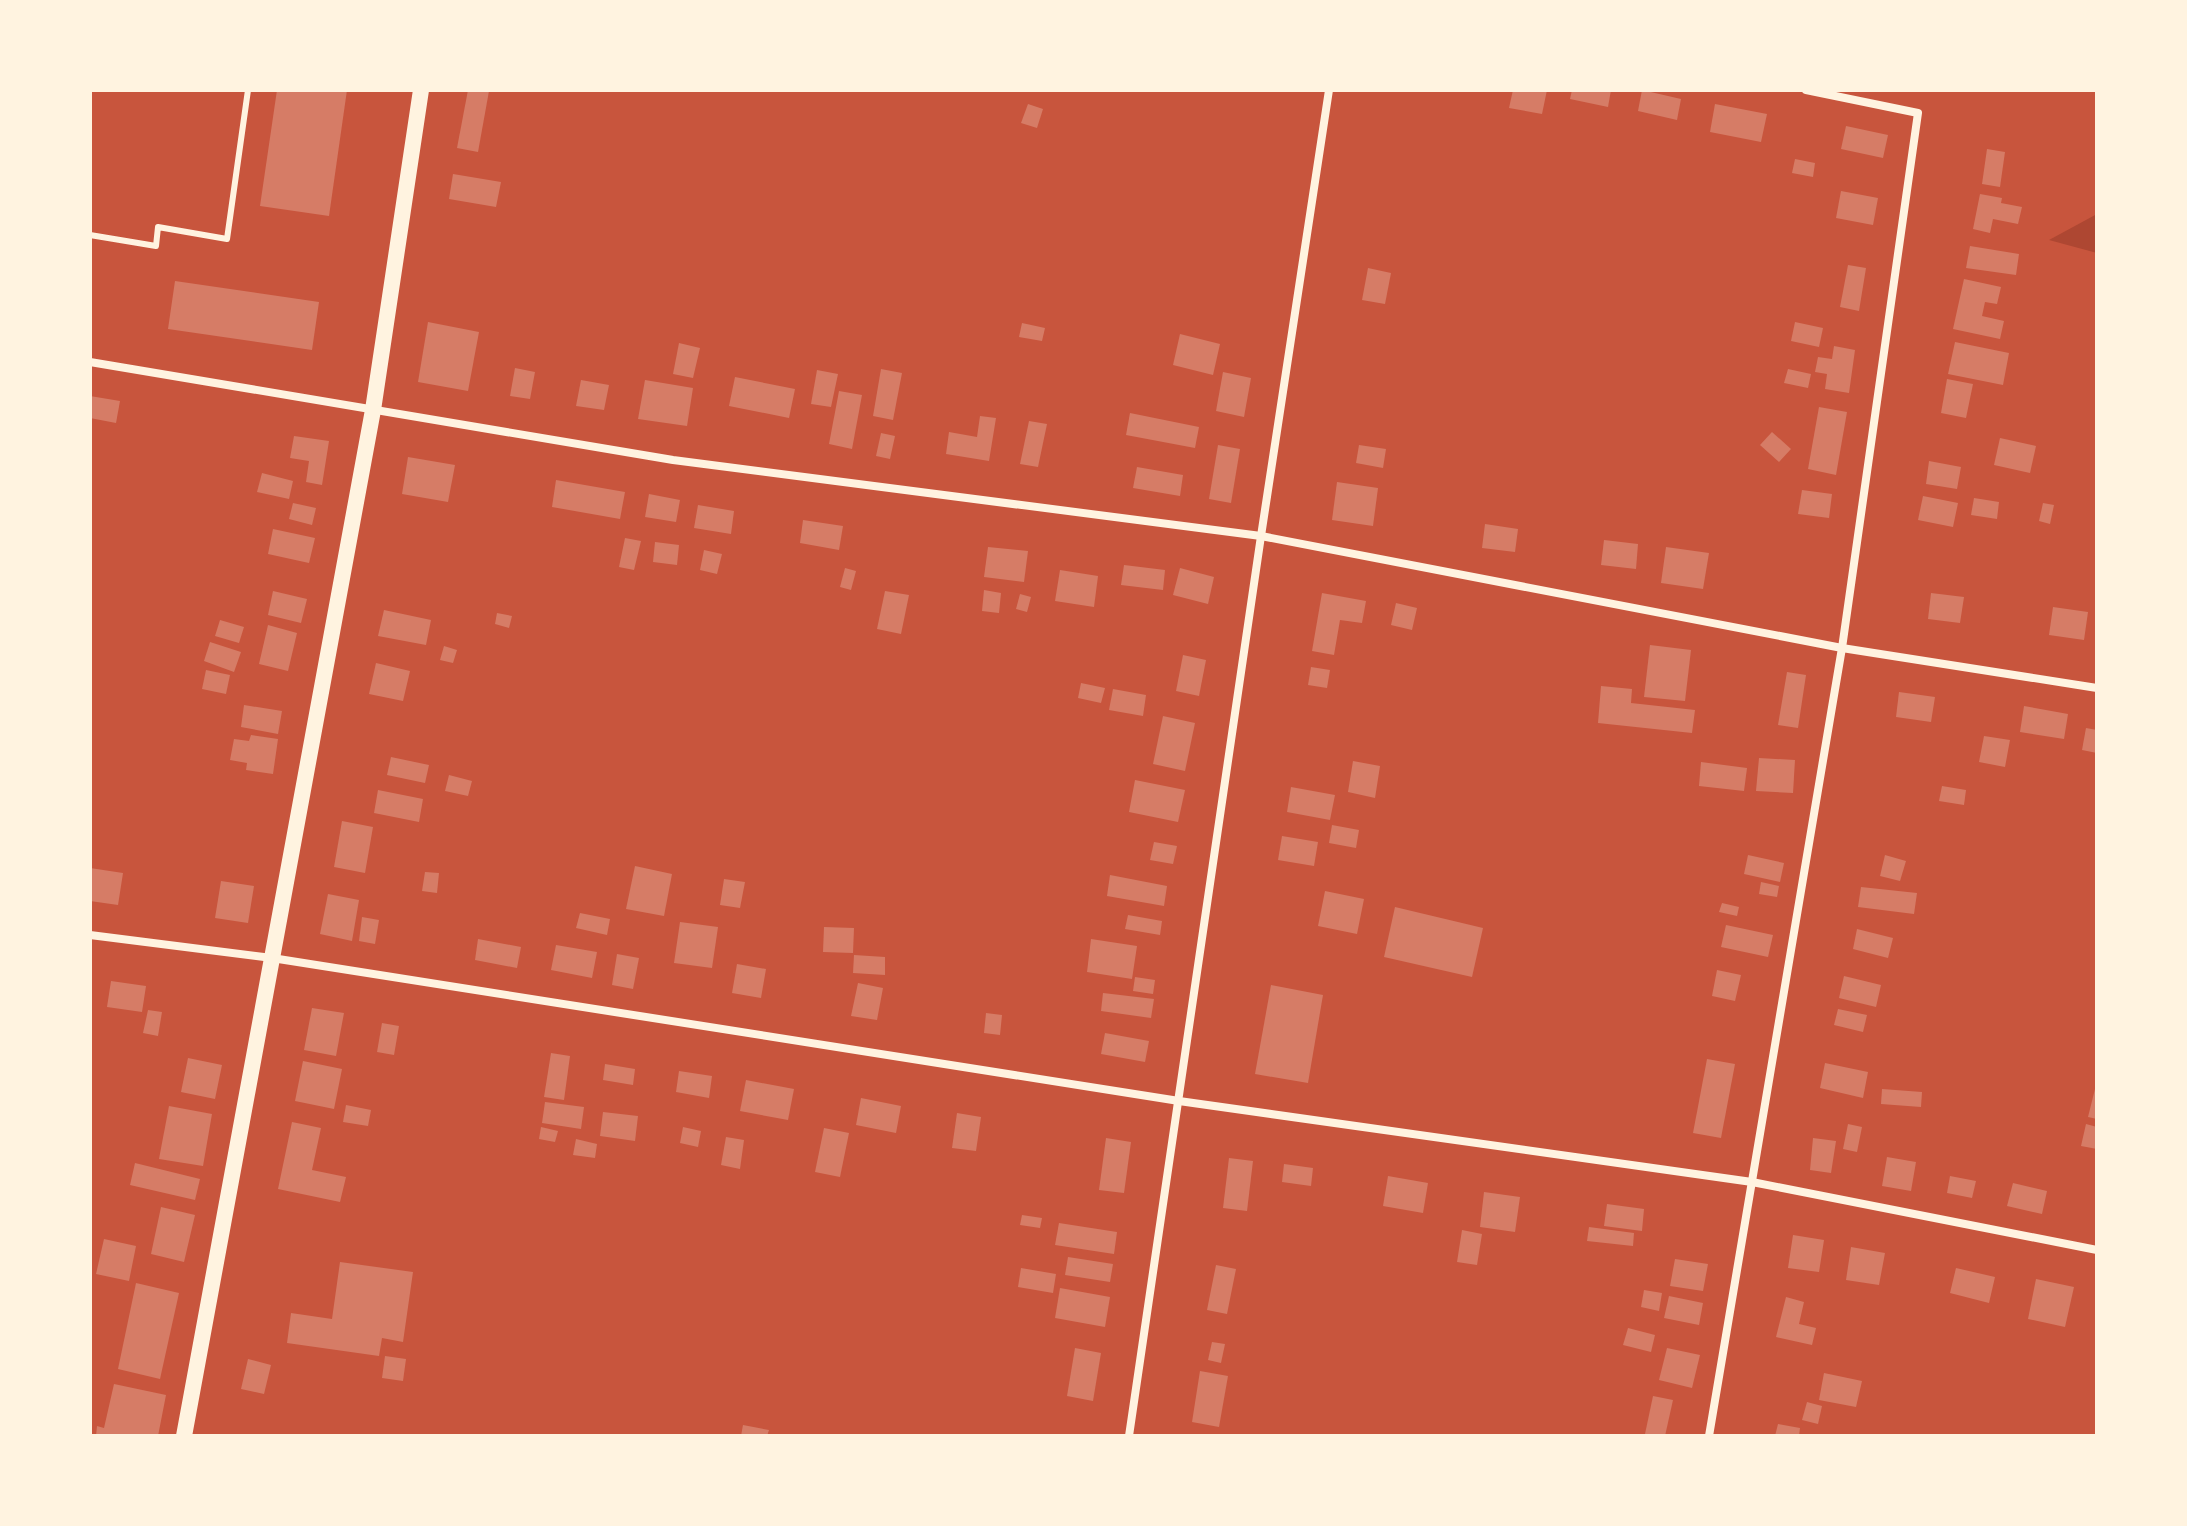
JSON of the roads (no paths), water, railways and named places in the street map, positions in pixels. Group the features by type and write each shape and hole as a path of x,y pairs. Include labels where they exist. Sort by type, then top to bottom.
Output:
{"main road":[{"path":"184,1436 373,410 421,90"}],"street":[{"path":"1129,1436 1329,90"},
{"path":"1709,1436 1842,648 1918,113 1806,90"},
{"path":"90,362 673,460 1261,536 1842,648 2097,688"},
{"path":"90,935 272,958 1179,1101 1752,1182 2097,1250"}],"lane":[{"path":"90,235 156,246 158,227 227,239 248,90"}]}
